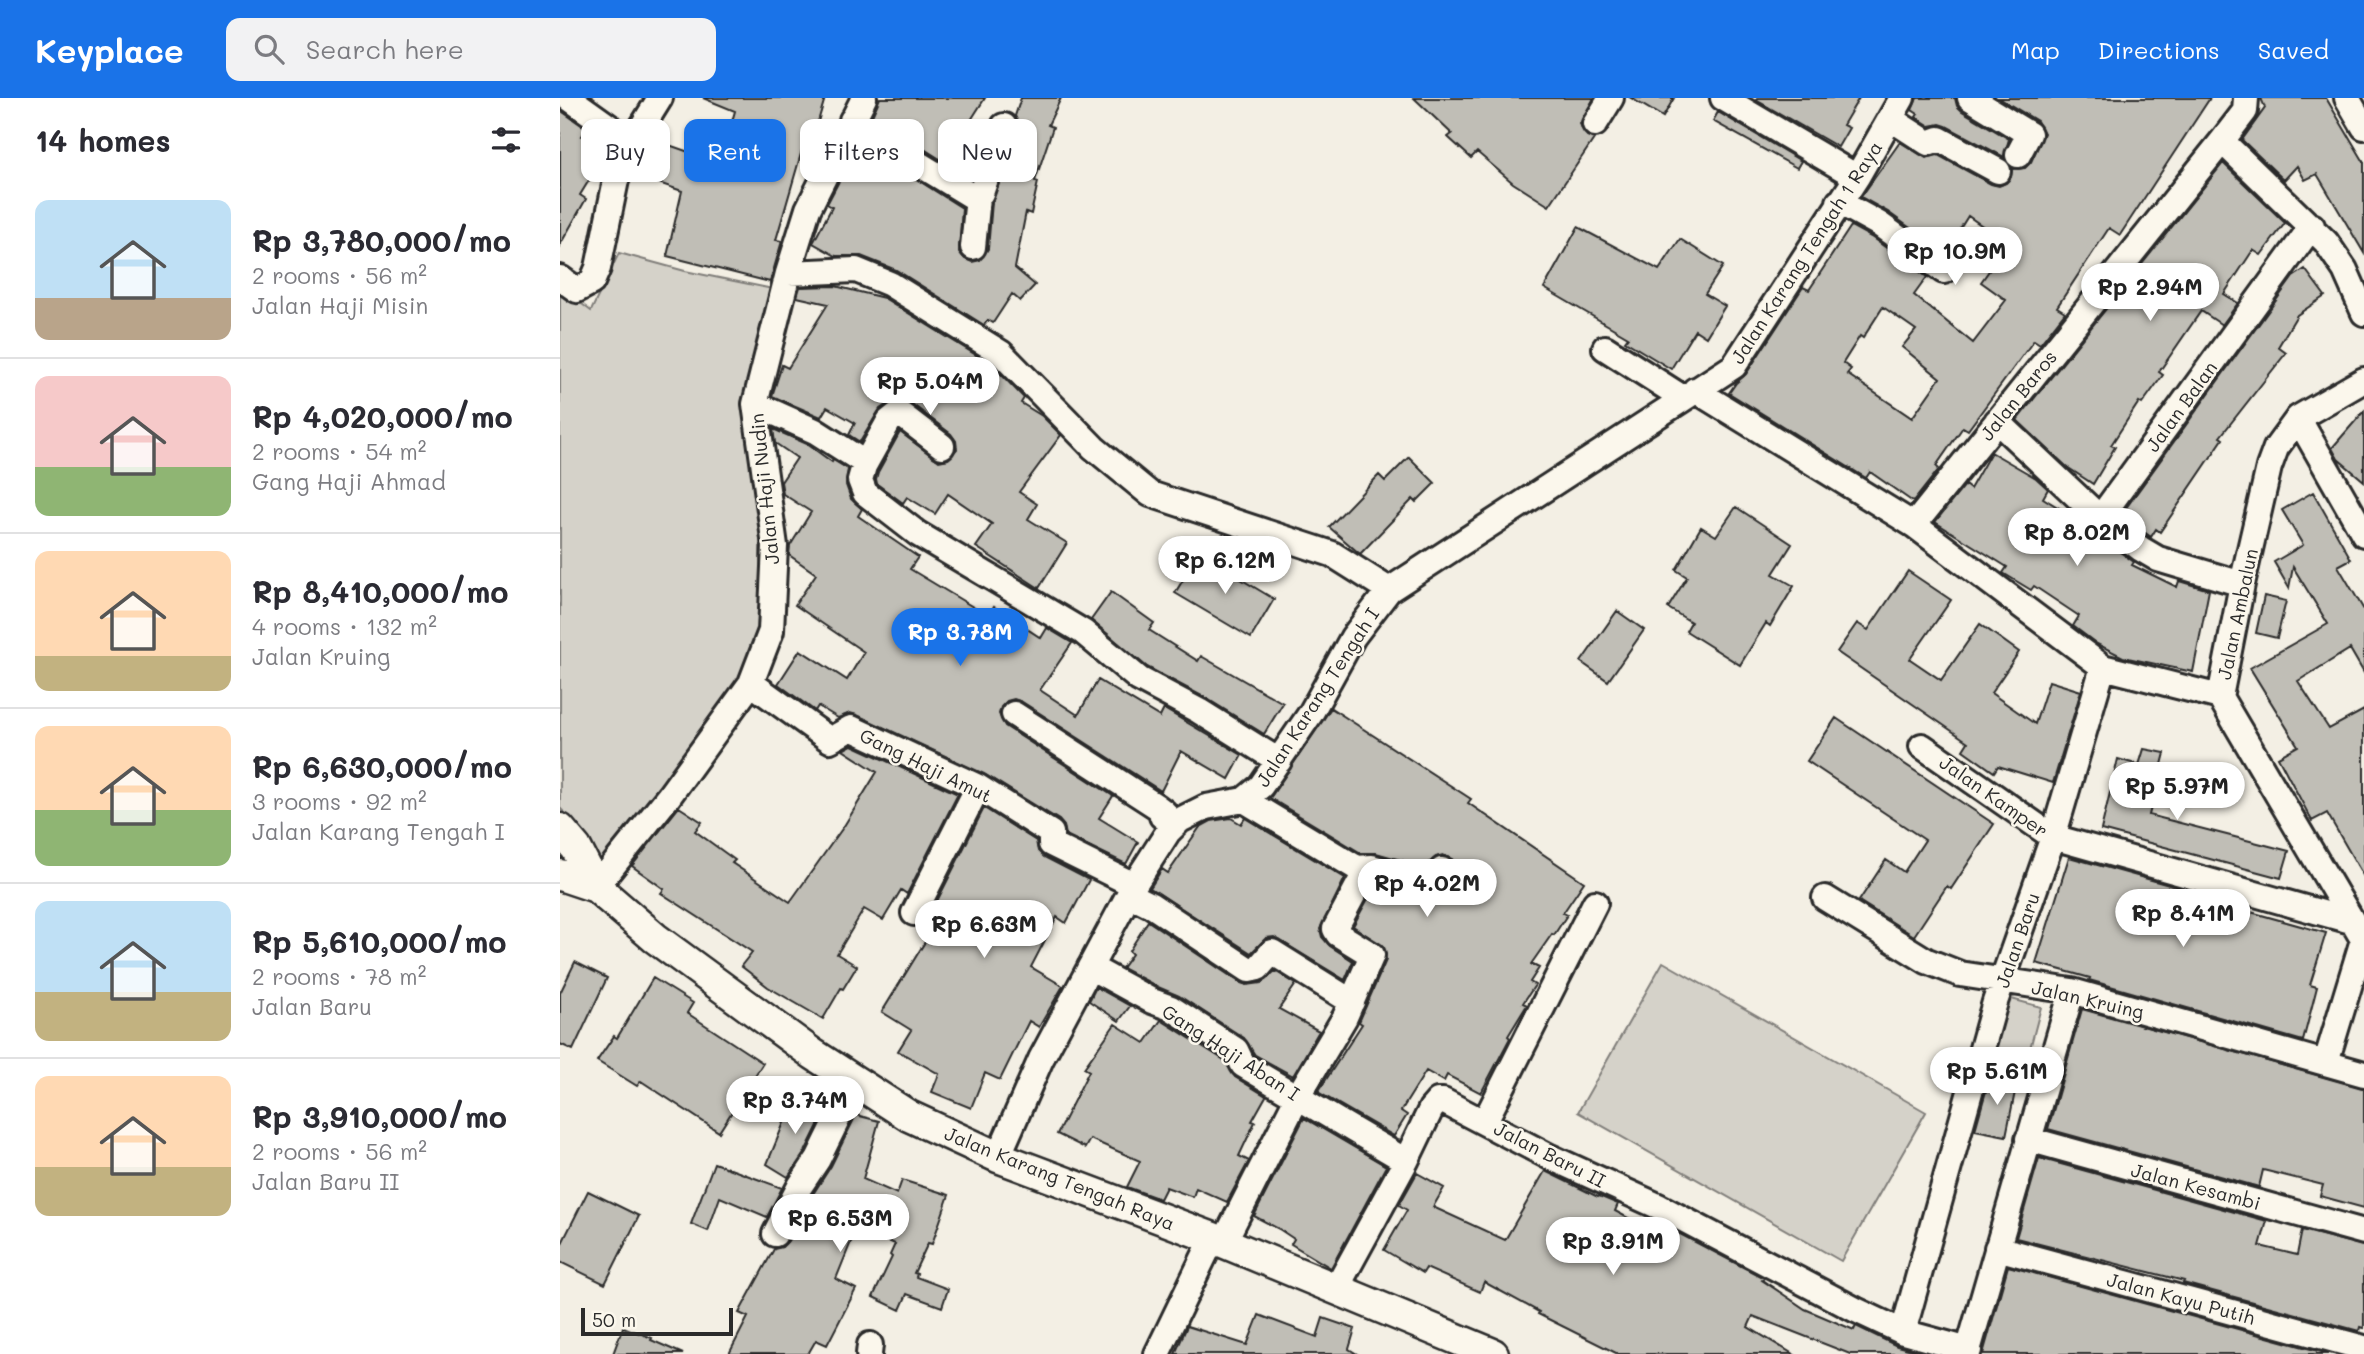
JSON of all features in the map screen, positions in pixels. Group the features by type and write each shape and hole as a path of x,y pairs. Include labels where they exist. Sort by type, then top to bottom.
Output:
{"main road":[{"name":"Jalan Karang Tengah Raya","path":"560,830 576,848 596,887"},
{"name":"Jalan Karang Tengah Raya","path":"560,875 596,887 655,937 813,1054 909,1116 998,1157 1219,1240 1493,1354"}],"street":[{"path":"569,98 598,119"},
{"path":"647,119 660,98"},
{"path":"1595,124 1611,98"},
{"path":"1723,98 1857,177"},
{"path":"1970,98 2029,134 2018,155"},
{"name":"Jalan Baros","path":"1914,525 2222,141 2245,111 2248,103 2246,98"},
{"path":"2347,98 2364,127"},
{"path":"858,109 886,144 975,198 978,197"},
{"name":"Jalan Haji Nudin","path":"596,887 669,796 751,683 771,631 775,546 755,404 788,274 808,209 858,109"},
{"path":"1896,109 1928,143 1940,139 1998,171"},
{"name":"Jalan Karang Tengah 1 Raya","path":"1689,394 1724,373 1743,355 1857,177 1896,109"},
{"path":"2222,141 2312,226 2340,262 2364,313"},
{"path":"569,284 592,282 598,268 616,182"},
{"path":"973,247 978,197 984,182"},
{"path":"1839,202 1879,224 1944,271"},
{"name":"Jalan Balan","path":"2100,518 2312,226"},
{"path":"788,274 856,270 890,284 1001,353 1094,448 1150,494 1332,554 1389,590"},
{"path":"1605,348 1914,525 2103,667 2220,697"},
{"name":"Jalan Ambalun","path":"2359,934 2220,697 2242,584 2269,467 2276,448 2298,418 2364,380"},
{"name":"Jalan Karang Tengah I","path":"998,1157 1041,1059 1132,890 1174,825 1206,807 1244,800 1261,786 1311,713 1353,637 1389,590 1689,394"},
{"path":"755,404 815,431 862,461 864,466"},
{"path":"942,446 899,413 889,421 864,466 860,480 865,493 918,534 1083,632 1139,679 1199,711 1279,761"},
{"path":"2298,418 2364,534"},
{"path":"1997,421 2100,518 2158,559 2242,584"},
{"name":"Jalan Baru","path":"1903,1332 2002,982 2053,837 2103,667"},
{"name":"Gang Haji Amut","path":"751,683 830,740 851,728 978,787 1051,833 1051,844 1132,890"},
{"path":"1014,714 1156,806 1164,812 1162,816 1174,825"},
{"name":"Jalan Kamper","path":"1922,746 2053,837 2359,934"},
{"path":"914,913 978,787"},
{"path":"1244,800 1357,868 1372,867 1431,884 1442,870"},
{"path":"1157,1354 1352,1002 1372,954 1338,934 1335,929 1367,869"},
{"path":"1132,890 1249,970 1258,968 1272,952 1352,1002"},
{"name":"Jalan Kruing","path":"1825,898 1927,961 1960,974 2072,991 2364,1074"},
{"path":"1485,1121 1595,903"},
{"path":"2326,1062 2359,934"},
{"name":"Gang Haji Aban I","path":"1090,967 1152,1002 1171,1008 1236,1050 1243,1065 1406,1161"},
{"path":"1968,1352 2072,991"},
{"path":"775,1234 800,1186 818,1159 845,1104 859,1085"},
{"name":"Jalan Baru II","path":"1336,1289 1406,1161 1431,1109 1438,1101 1443,1101 1550,1157 1660,1207 1903,1332 1968,1352"},
{"name":"Jalan Kesambi","path":"2028,1139 2364,1232"},
{"name":"Jalan Kayu Putih","path":"1997,1248 2364,1348"}],"shaded area":[{"path":"619,253 685,271 773,289 760,527 760,627 741,678 659,791 601,863 588,837 560,808 560,287 591,311"},
{"path":"1663,962 1926,1112 1841,1261 1578,1112"},
{"path":"2004,997 2041,1007 2023,1075 1986,1065"}],"building":[{"path":"703,98 825,98 819,119 800,119 800,157 776,240 782,241 770,282 667,256 682,191 656,182 670,182 670,145 684,150 684,182 786,182 786,119 733,119 735,111"},
{"path":"880,98 985,98 972,119 938,119 938,158 924,149 924,119 877,119 872,116"},
{"path":"1021,98 1061,98 1048,125 1053,127 1037,175 1037,119 1016,119"},
{"path":"1414,98 1594,98 1580,124 1587,136 1594,139 1549,206 1513,183 1477,152 1471,158 1448,137 1452,134"},
{"path":"1631,98 1674,98 1663,117"},
{"path":"1859,98 1843,125 1849,128 1838,147 1756,100"},
{"path":"1917,98 1955,98 1962,111 2009,139 2004,157 1946,126 1930,126 1916,117 1918,114 1912,110"},
{"path":"1999,98 2210,98 2120,235 2109,228 2057,307 2065,312 2040,344 2034,340 1968,430 1963,427 1936,466 1939,469 1913,502 1870,472 1866,478 1729,393 1746,374 1803,287 1809,290 1851,226 1927,277 1914,295 1973,343 2006,300 1981,282 2008,244 1968,216 1945,253 1888,212 1861,197 1900,142 1926,158 1938,155 1991,184 1999,186 2006,183 2011,177 2012,169 2025,168 2031,162 2044,133 2037,121","holes":["1883,307 1916,330 1902,347 1940,378 1912,418 1847,374 1851,369 1843,363"]},
{"path":"2261,98 2326,98 2364,162 2364,253 2317,174 2305,180 2297,166 2284,180 2242,140 2265,108"},
{"path":"560,110 581,125 581,182 588,182 580,195 586,199 560,245"},
{"path":"1718,112 1801,161 1797,168 1713,121"},
{"path":"2223,163 2285,223 2261,255 2253,250 2224,294 2238,303 2222,325 2201,311 2159,372 2163,375 2142,404 2139,402 2111,445 2115,447 2093,484 2067,467 2017,420"},
{"path":"839,182 921,182 962,208 959,252 972,262 980,260 988,249 992,202 999,182 1038,182 1031,214 1026,212 1015,268 1035,285 1020,301 1012,294 993,323 988,320 984,325 896,270 861,256 836,256 813,243 832,207 827,204"},
{"path":"1578,227 1659,270 1680,239 1723,266 1705,294 1725,306 1706,337 1695,330 1671,369 1625,341 1628,337 1544,288"},
{"path":"2305,269 2325,296 2297,315 2278,347 2286,353 2220,437 2223,439 2160,532 2156,529 2151,537 2125,518 2130,511 2126,508 2293,277"},
{"path":"835,286 884,298 992,365 1024,398 1021,403 1042,416 1061,435 1019,492 1037,504 1028,519 1067,543 1039,588 976,547 992,524 948,494 935,514 907,497 903,503 877,484 878,472 900,432 939,461 948,459 957,449 951,434 908,401 895,399 880,409 860,442 849,435 855,423 827,407 821,417 772,396 782,365 788,368 828,304 797,297 800,287"},
{"path":"2364,411 2364,481 2338,459 2332,448"},
{"path":"773,429 807,444 832,462 833,460 848,469 846,485 851,499 862,509 858,516 918,557 910,569 988,616 994,607 1041,638 1047,628 1072,643 1040,690 1078,715 1098,680 1160,717 1164,709 1242,755 1229,779 1181,751 1161,791 1022,702 1014,699 1007,701 999,714 1005,726 1113,796 1099,818 1138,842 1126,864 1066,835 1059,820 984,774 857,715 850,713 838,718 818,706 815,711 778,684 800,650 847,680 864,652 795,605 816,574 789,555 790,546 811,512 783,494 781,482 797,458 775,443"},
{"path":"1991,452 2036,478 2048,489 2043,498 2134,562 2132,565 2177,587 2179,581 2209,590 2193,672 2123,657 2097,644 2073,626 2079,616 2034,586 2031,590 2003,573 2007,567 1935,522 1965,485 1970,489"},
{"path":"1409,457 1435,483 1416,502 1413,499 1360,554 1329,527 1379,475 1385,481"},
{"path":"2313,492 2351,559 2338,566 2364,610 2364,673 2350,649 2298,681 2329,729 2364,710 2364,877 2327,813 2312,821 2278,757 2298,746 2250,668 2328,624 2293,567 2289,588 2274,562 2303,545 2282,510"},
{"path":"1736,507 1792,544 1773,574 1794,586 1770,626 1766,623 1740,665 1686,631 1691,622 1668,608 1687,577 1676,570 1701,527 1716,536"},
{"path":"1199,554 1274,599 1251,638 1175,593"},
{"path":"1908,571 1951,600 1910,659 1941,680 1980,624 2019,652 1991,693 2035,724 2049,681 2081,691 2053,783 1998,766 1994,772 1963,750 1968,742 1837,652 1857,623 1868,630"},
{"path":"1111,592 1154,623 1149,630 1198,661 1201,656 1283,703 1264,734 1206,698 1147,667 1091,620"},
{"path":"2264,596 2286,601 2277,638 2256,633"},
{"path":"1617,611 1644,630 1608,681 1581,662"},
{"path":"1331,708 1471,799 1468,803 1584,882 1563,913 1567,915 1531,964 1539,968 1530,982 1535,985 1523,1003 1527,1005 1508,1036 1510,1038 1481,1093 1447,1075 1444,1081 1426,1071 1401,1111 1407,1115 1394,1136 1318,1092 1362,1024 1359,1022 1386,960 1384,947 1353,926 1376,884 1435,898 1443,893 1454,879 1457,873 1456,865 1452,859 1443,855 1436,857 1425,867 1376,853 1361,853 1270,798"},
{"path":"1836,718 1994,824 1951,889 1947,886 1914,936 1859,901 1886,860 1904,872 1925,840 1807,761"},
{"path":"852,745 958,794 907,894 901,890 883,920 864,909 837,954 857,966 823,1019 768,987 741,966 752,952 661,893 664,889 632,866 679,807 702,822 695,831 735,860 732,863 790,902 844,826 877,772 843,750"},
{"path":"2144,749 2165,753 2149,815 2289,851 2281,878 2101,830 2118,759 2139,765"},
{"path":"984,808 1036,841 1038,851 1044,857 1089,880 1066,923 1057,917 1031,967 1063,986 1039,1027 1029,1021 1000,1080 985,1073 971,1108 932,1092 939,1074 898,1051 911,1030 882,1012 939,919 934,916 937,911 933,909"},
{"path":"1231,818 1241,824 1245,818 1345,878 1320,929 1322,937 1330,946 1353,961 1345,980 1274,937 1266,938 1251,953 1150,888 1162,869 1168,873 1200,827 1211,821"},
{"path":"2069,857 2230,902 2229,906 2326,933 2310,985 2317,987 2303,1041 2036,963"},
{"path":"1148,921 1241,983 1261,983 1275,971 1296,984 1279,1009 1319,1031 1293,1076 1255,1055 1244,1038 1179,996 1122,968 1132,954 1129,951"},
{"path":"575,962 607,978 573,1050 560,1044 560,993"},
{"path":"653,978 693,1003 687,1013 763,1063 719,1132 641,1081 637,1086 597,1061 614,1036 617,1038"},
{"path":"1096,987 1130,1006 1119,1021 1089,1001"},
{"path":"2082,1009 2364,1088 2364,1208 2320,1196 2323,1185 2263,1170 2259,1187 2048,1129"},
{"path":"1161,1020 1224,1060 1235,1077 1266,1096 1252,1121 1255,1122 1239,1156 1249,1161 1227,1202 1196,1188 1193,1197 1166,1187 1160,1199 1127,1187 1140,1161 1090,1139 1085,1148 1057,1134 1089,1071 1084,1068 1115,1024 1145,1043"},
{"path":"1990,1077 2017,1082 2006,1136 1975,1130"},
{"path":"794,1098 826,1109 805,1152 788,1177 767,1164"},
{"path":"856,1115 879,1121 863,1179 897,1194 902,1180 949,1195 932,1244 928,1243 914,1273 917,1274 916,1277 948,1289 942,1307 907,1294 900,1310 873,1297 892,1257 890,1255 895,1244 857,1227 836,1279 856,1289 827,1345 816,1340 808,1354 729,1354 748,1317 739,1313 774,1249 782,1247 788,1241 831,1166"},
{"path":"1304,1118 1386,1166 1331,1268 1291,1244 1294,1239 1254,1216"},
{"path":"2039,1158 2267,1221 2260,1246 2297,1255 2302,1230 2364,1246 2364,1328 2360,1327 2359,1331 2183,1283 2184,1281 2016,1238"},
{"path":"714,1163 782,1188 767,1217 720,1197 708,1231 691,1224"},
{"path":"1545,1171 1618,1204 1615,1211 1654,1232 1659,1223 1764,1278 1762,1280 1805,1309 1854,1330 1856,1326 1897,1346 1927,1354 1850,1354 1753,1316 1748,1327 1793,1354 1618,1354 1538,1314 1539,1312 1484,1282 1480,1292 1426,1268 1423,1273 1384,1250 1407,1210 1399,1205 1417,1173 1444,1188 1433,1207 1505,1240"},
{"path":"588,1191 639,1216 605,1284 560,1262 560,1247"},
{"path":"2008,1266 2329,1354 1983,1354"},
{"path":"1259,1315 1317,1337 1323,1318 1355,1329 1349,1349 1357,1354 1175,1354 1187,1326 1247,1345"},
{"path":"623,1327 652,1338 651,1340 683,1354 613,1354"}]}
